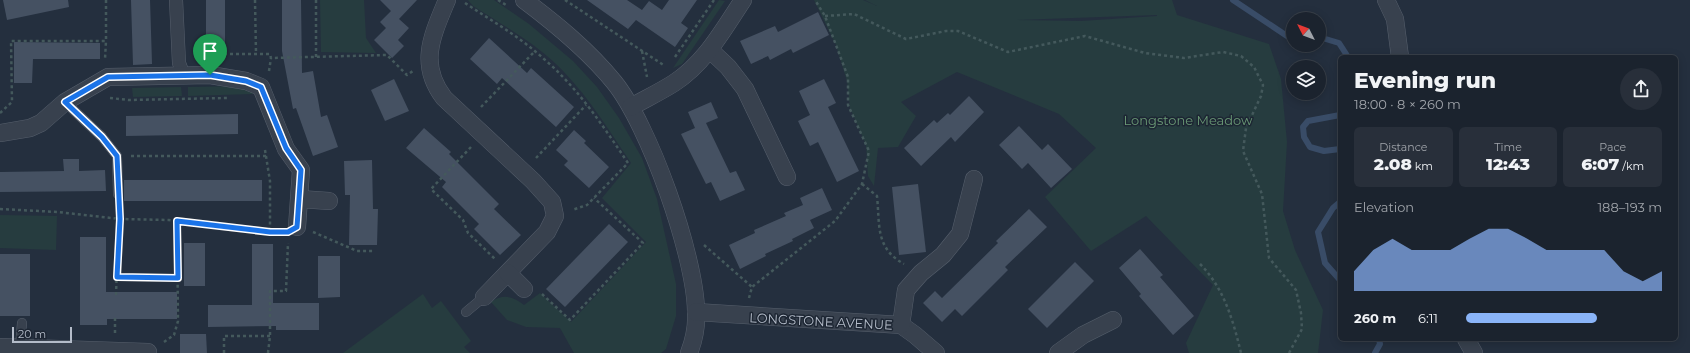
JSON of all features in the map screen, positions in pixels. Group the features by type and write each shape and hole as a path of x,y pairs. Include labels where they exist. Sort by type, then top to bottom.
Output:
{"street":[{"path":"176,0 179,63 184,76"},
{"path":"447,0 430,44 429,66 435,87 444,98 523,172 552,202 555,216 547,232 484,297"},
{"path":"630,107 683,77 710,50 743,0"},
{"path":"1389,1 1395,19 1400,55"},
{"path":"518,5 579,45 614,82 630,107 664,184 683,242 694,290 696,312 694,339 689,353"},
{"path":"710,50 728,67 745,89 787,177"},
{"path":"0,133 30,128 41,123 65,102 108,77 210,75 246,81 261,87 286,148 301,170 300,199 293,230"},
{"path":"901,325 906,290 921,273 943,255 960,234 974,179"},
{"path":"300,199 329,201"},
{"path":"508,273 524,290"},
{"name":"LONGSTONE AVENUE","path":"696,312 901,325 936,353"},
{"path":"1058,353 1083,335 1113,320"},
{"path":"1467,341 1474,353"},
{"path":"0,346 98,352 148,352"}],"lane":[{"path":"65,102 102,137 117,156 118,194"},
{"path":"466,312 484,297"},
{"path":"20,347 22,323"}],"path":[{"path":"106,0 105,63 108,77"},
{"path":"255,0 256,53"},
{"path":"316,0 316,57"},
{"path":"463,0 464,3 520,39 567,81 628,163 587,205 555,216"},
{"path":"498,0 518,5"},
{"path":"565,0 683,77"},
{"path":"668,67 714,0"},
{"path":"683,242 703,244 752,287 834,221 862,184 869,151 848,105 848,77 825,16 815,0"},
{"path":"825,16 854,14 906,39 946,31 958,31 1008,52 1085,36 1145,53 1184,58 1223,52 1241,56 1254,67 1263,85 1260,96 1246,128 1243,151 1262,194 1269,258 1296,290 1301,313 1302,329 1288,353"},
{"path":"0,113 12,102 11,41 106,41"},
{"path":"642,50 651,95"},
{"path":"468,121 535,51"},
{"path":"210,75 223,54 270,54 270,68"},
{"path":"271,58 387,56 407,75 414,70 429,66"},
{"path":"80,93 129,100 229,98"},
{"path":"523,172 586,105"},
{"path":"483,134 431,189 463,220 468,233 508,273"},
{"path":"265,148 270,181 270,232"},
{"path":"117,156 266,156"},
{"path":"862,184 877,196 882,243 894,258 921,273"},
{"path":"116,295 120,219 118,194"},
{"path":"524,290 539,292 570,320 643,243 594,198"},
{"path":"0,209 58,212 120,219 177,221 270,232 293,230 318,234 357,251 373,251"},
{"path":"148,352 174,335 178,321 177,221"},
{"path":"268,353 270,336 270,291 286,291 293,230"},
{"path":"1200,264 1212,276 1223,295 1236,331 1241,353"},
{"path":"117,277 178,278"},
{"path":"224,353 224,336 270,336"}],"green space":[{"path":"320,0 364,0 366,38 376,53 321,52"},
{"path":"468,0 494,0 529,24 573,61 597,87 619,118 642,158 657,199 676,284 676,316 666,349 661,353 574,353 560,328 526,327 507,320 491,302 496,299 508,297 524,305 540,293 571,322 646,242 602,198 631,163 591,104 564,72 544,53 521,36 473,6"},
{"path":"719,0 725,1 682,64 673,68"},
{"name":"Longstone Meadow","path":"814,0 863,0 877,6 865,0 1172,0 1177,15 1269,44 1281,79 1287,142 1283,211 1295,250 1323,310 1318,353 1189,353 1186,343 1213,285 1146,216 1091,251 1045,197 1096,148 1059,114 957,72 901,102 916,116 898,147 878,148 874,186 868,176 866,145 850,108 847,81 836,45","holes":["1157,15 1157,16 1081,21 1017,20"]},
{"path":"241,86 248,89 253,94 188,96 188,87"},
{"path":"181,87 182,96 133,97 132,88"},
{"path":"0,215 57,216 56,250 0,248"},
{"path":"423,294 432,308 441,301 471,341 464,347 470,353 343,353"}],"building":[{"path":"3,0 68,0 69,7 7,20"},
{"path":"131,0 150,0 152,64 133,65"},
{"path":"206,0 225,0 225,52 206,52"},
{"path":"282,0 301,0 302,73 313,71 321,117 327,115 338,147 313,156 296,108 293,109 282,51"},
{"path":"380,0 417,0 399,19 409,28 398,40 404,46 392,58 374,40 386,28 380,22 391,11"},
{"path":"587,0 627,0 642,10 649,1 662,10 669,0 697,0 681,23 688,28 675,47 636,20 628,29"},
{"path":"818,12 829,35 793,53 791,49 770,60 768,56 751,64 740,41 775,26 778,32"},
{"path":"489,38 527,73 531,68 574,107 556,127 502,78 497,84 470,59"},
{"path":"14,42 100,43 100,59 33,59 32,83 14,83"},
{"path":"394,79 409,111 385,121 371,90"},
{"path":"824,79 836,103 828,107 859,171 837,182 818,142 810,146 798,121 810,115 799,91"},
{"path":"969,96 984,112 955,142 951,137 921,166 904,148 934,120 937,123 948,113 950,115"},
{"path":"711,102 718,118 706,123 730,173 736,171 745,190 720,201 711,182 706,184 681,134 695,128 688,112"},
{"path":"238,114 238,134 126,136 126,116"},
{"path":"1019,126 1042,150 1048,144 1072,169 1051,188 1028,163 1022,169 999,145"},
{"path":"424,128 451,152 449,154 499,204 494,209 521,235 500,255 474,229 479,224 442,187 446,182 406,148"},
{"path":"574,130 586,141 584,143 609,167 589,188 564,165 568,161 556,150"},
{"path":"63,159 79,159 79,171 105,170 106,191 0,192 0,172 64,171"},
{"path":"372,160 373,209 378,209 377,245 349,245 350,195 345,195 344,161"},
{"path":"124,180 262,180 262,201 124,201"},
{"path":"918,184 926,252 899,255 892,187"},
{"path":"822,188 832,210 810,220 814,228 792,239 793,241 765,254 766,256 740,269 729,245 755,233 754,230 786,216 784,213 803,205 800,198"},
{"path":"1029,209 1047,227 1005,267 1008,270 962,316 955,309 942,322 923,303 935,291 942,298 998,243 996,241"},
{"path":"609,224 628,242 565,307 546,289"},
{"path":"80,237 106,237 106,292 177,292 177,319 107,319 107,325 80,325"},
{"path":"184,243 205,243 205,286 184,286"},
{"path":"252,244 273,244 273,303 319,303 319,330 276,330 276,326 208,327 208,305 252,305"},
{"path":"1140,249 1163,275 1160,277 1194,316 1173,335 1139,296 1141,294 1119,268"},
{"path":"0,254 30,254 30,316 0,316"},
{"path":"318,256 340,256 340,297 318,298"},
{"path":"1075,262 1094,281 1047,328 1028,309"},
{"path":"180,334 206,334 207,353 180,353"}],"waterway":[{"path":"1233,0 1286,35"},
{"path":"1326,39 1339,43 1347,55"},
{"path":"1338,115 1308,121 1303,127 1304,137 1310,147 1324,151 1338,149"},
{"path":"1338,204 1333,208 1318,232 1325,263 1338,278"},
{"path":"1375,353 1380,344 1379,341"}],"route":[{"path":"210,75 246,81 261,87 286,148 301,170 297,227 288,232 270,232 177,221 178,278 117,277 120,219 117,156 102,137 65,102 108,77 210,75"}]}
